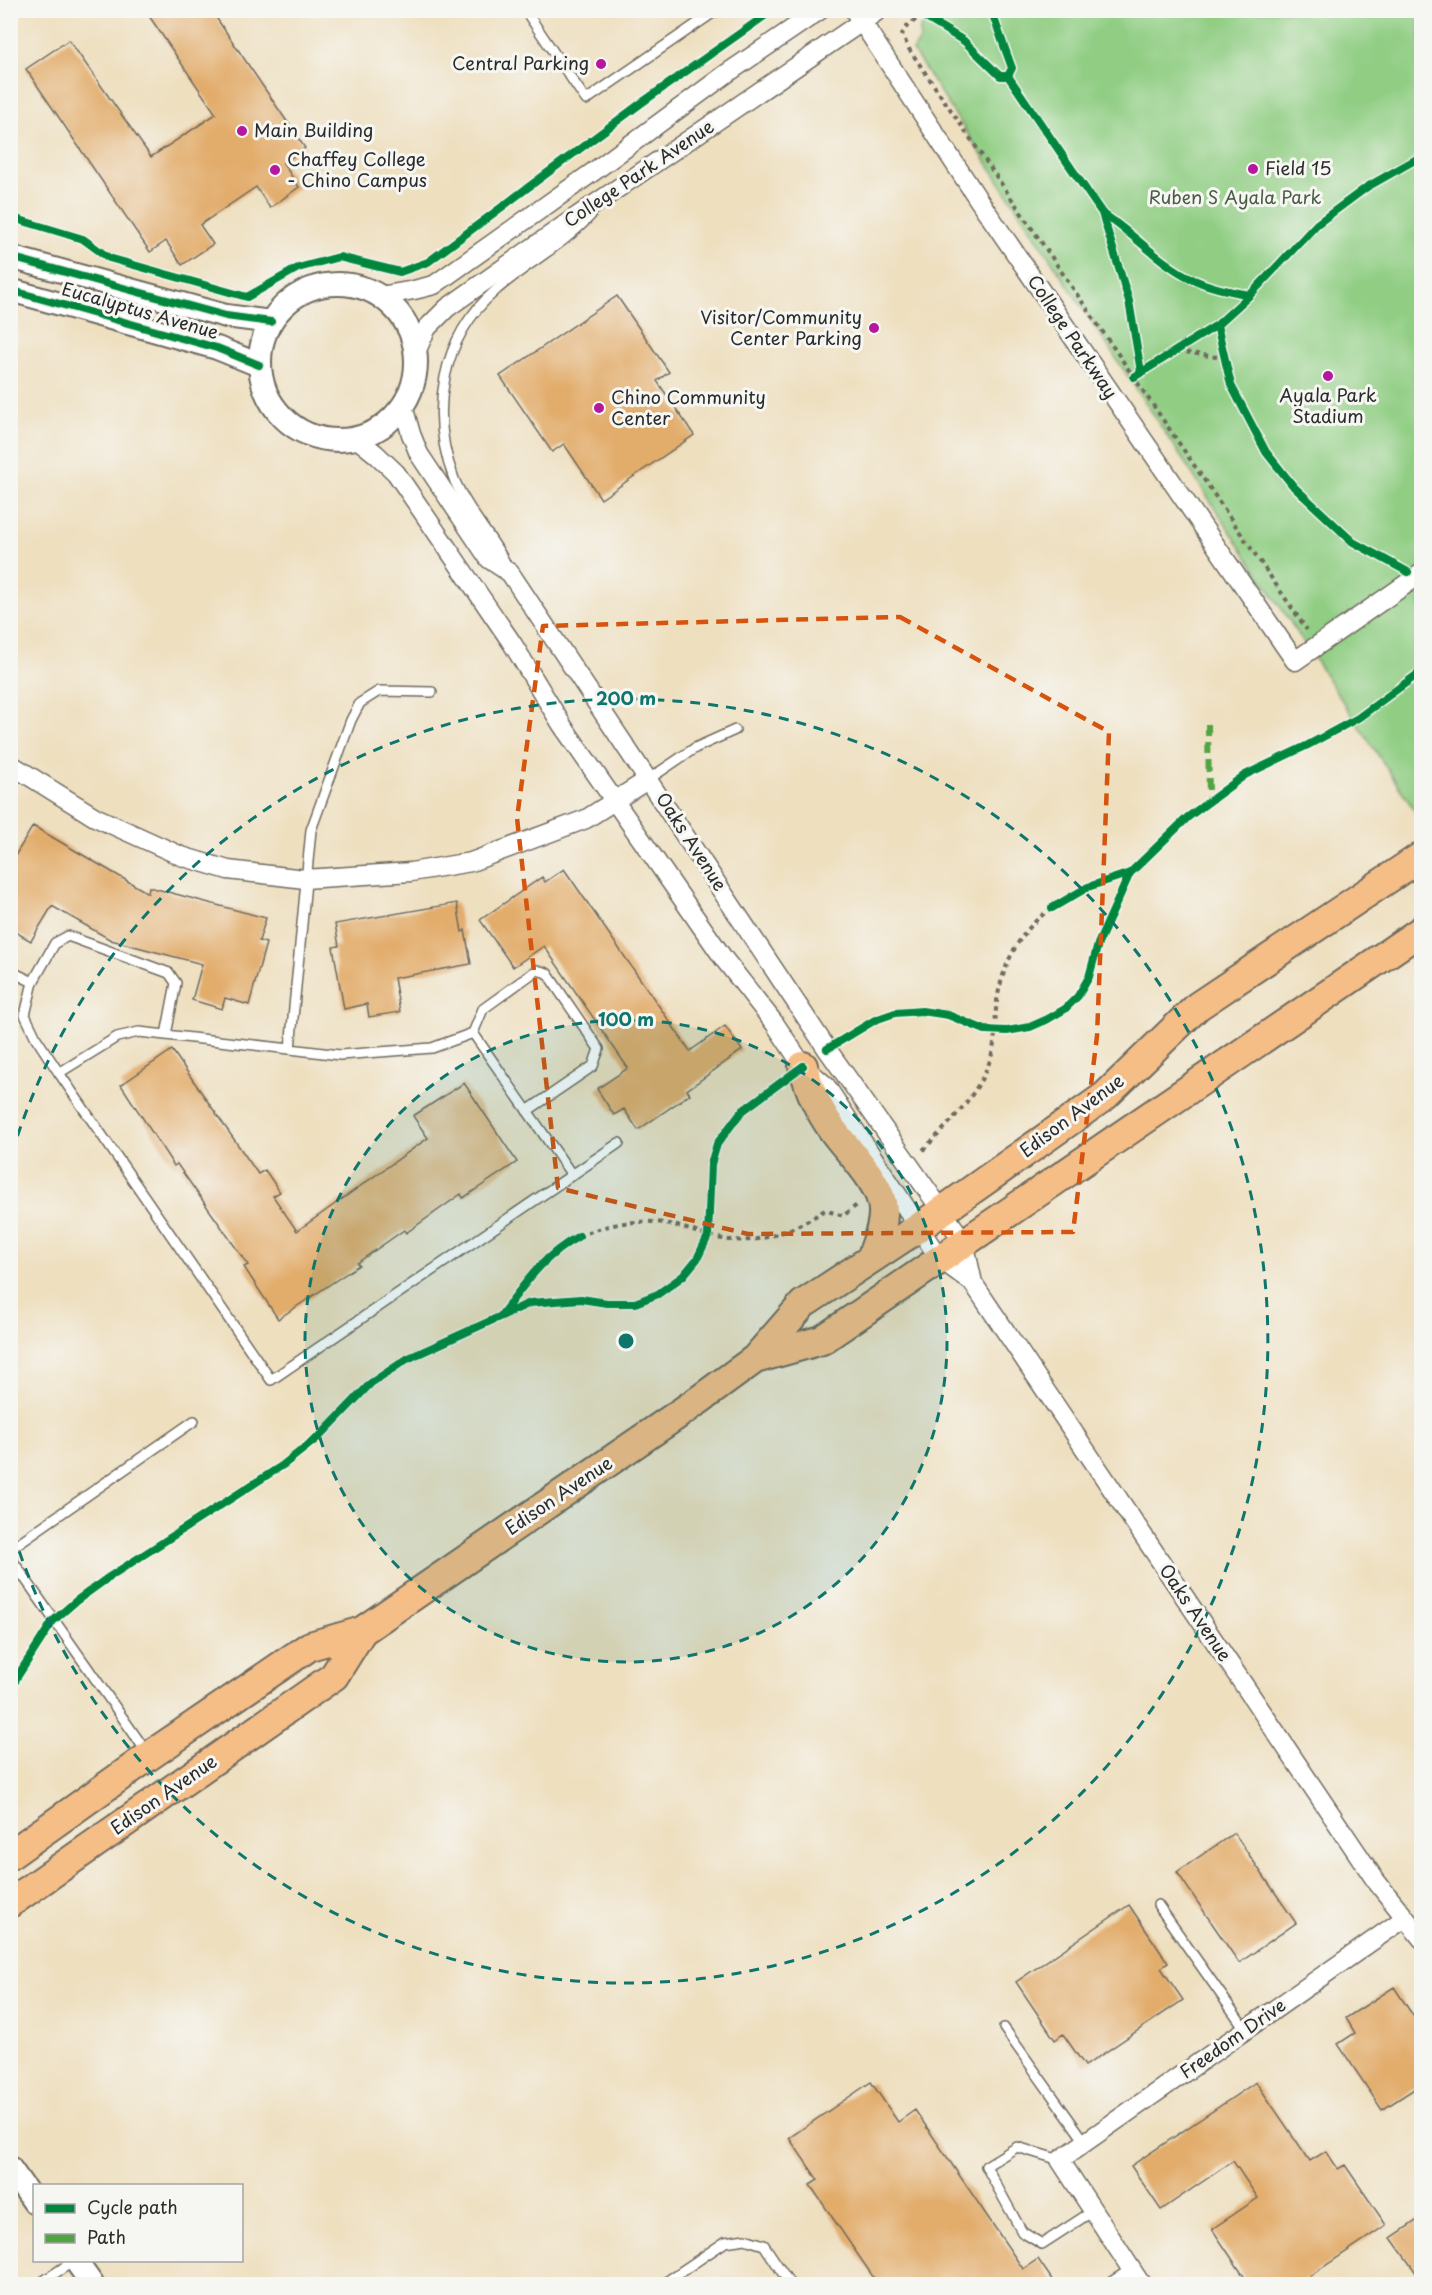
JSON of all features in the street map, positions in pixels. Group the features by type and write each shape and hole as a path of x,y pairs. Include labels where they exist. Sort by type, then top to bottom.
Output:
{"main road":[{"name":"Edison Avenue","path":"10,1855 310,1646 362,1631 699,1400 755,1359 803,1304 918,1228 1105,1096 1198,1006 1422,856"},
{"name":"Edison Avenue","path":"755,1359 822,1340 1422,930"},
{"path":"803,1066 812,1097 832,1129 877,1189 883,1207 882,1223 871,1259"},
{"name":"Edison Avenue","path":"10,1903 334,1676 362,1631"}],"street":[{"name":"College Park Avenue","path":"380,296 414,291 434,285 726,74 820,10"},
{"name":"College Park Avenue","path":"416,352 427,328 447,308 605,198 857,16 879,10"},
{"name":"College Parkway","path":"857,16 978,199 1295,661 1422,573"},
{"name":"Eucalyptus Avenue","path":"10,257 226,316 271,322"},
{"path":"332,284 357,286 380,296 397,311 410,330 416,352 416,371 412,389 403,406 374,432 356,438 333,441 311,436 290,425 274,408 264,388 259,365 262,343 271,322 287,303 308,290 332,284"},
{"name":"Eucalyptus Avenue","path":"10,290 217,348 259,365"},
{"name":"Oaks Avenue","path":"403,406 418,454 489,559 510,573 827,1049 964,1242 973,1283"},
{"name":"Oaks Avenue","path":"356,438 376,453 396,473 512,643 562,725 616,800 724,960 775,1024 803,1066 826,1086 939,1258 973,1283 1376,1881 1422,1939"},
{"path":"10,764 95,817 181,856 228,870 305,879 411,872 471,862 586,819 649,780"},
{"name":"Freedom Drive","path":"1060,2160 1406,1918"},
{"path":"1060,2160 1136,2277"},
{"path":"10,2168 33,2201"},
{"path":"76,2262 92,2284"}],"lane":[{"path":"525,10 586,100 717,10"},
{"path":"510,573 499,550 468,505 455,480 443,443 441,402 449,359 464,326 485,299 514,274 578,229 605,198"},
{"path":"290,1049 311,830 351,720 360,703 379,691 432,692"},
{"path":"649,780 695,748 735,730"},
{"path":"166,1035 176,983 169,973 68,936 55,943 33,982 25,1015 36,1038 271,1380 619,1143"},
{"path":"59,1073 117,1037 139,1032 340,1055 432,1048 473,1033 483,1009 537,970 547,974 599,1049 593,1066 527,1111"},
{"path":"10,971 33,982"},
{"path":"473,1033 572,1175"},
{"path":"10,1549 194,1421"},
{"path":"10,1557 149,1756"},
{"path":"1158,1905 1246,2030"},
{"path":"1004,2028 1086,2143"},
{"path":"1060,2160 1017,2147 986,2166 1022,2232 1042,2244 1093,2211"},
{"path":"663,2284 725,2242 745,2239 764,2245 790,2284"},
{"path":"39,2284 72,2262"},
{"path":"1108,2284 1136,2277"}],"path":[{"path":"931,10 908,25 902,34 909,49 1138,375 1310,636"},
{"path":"923,16 933,23"},
{"path":"1168,357 1187,345"},
{"path":"1221,347 1226,367"},
{"path":"1177,351 1223,358"},
{"path":"985,1029 1001,1030"},
{"path":"704,1244 708,1236 708,1226"},
{"path":"570,1240 579,1236"}],"highlighted area":[{"path":"900,617 1109,732 1097,1036 1073,1232 748,1234 558,1188 517,818 543,626"}],"green space":[{"name":"Ruben S Ayala Park","path":"945,11 1421,11 1421,820 913,51 920,40 920,28"}],"building":[{"name":"Main Building","path":"145,10 211,10 305,148 283,163 299,187 270,208 256,187 200,225 213,244 182,265 166,241 150,252 26,69 69,40 151,157 216,114"},
{"name":"Chino Community Center","path":"617,296 669,372 657,381 694,435 601,499 564,444 552,452 500,376"},
{"path":"33,826 148,893 149,887 266,918 259,941 266,943 249,1005 225,998 222,1009 192,1000 202,964 111,940 52,906 31,941 10,929 10,864"},
{"path":"564,869 690,1051 725,1026 742,1050 687,1090 690,1094 638,1130 624,1109 614,1115 597,1089 628,1068 544,946 513,967 480,920 542,877 545,882"},
{"path":"457,903 471,964 394,978 400,1012 369,1017 367,1004 344,1009 333,947 339,946 335,924"},
{"path":"172,1050 258,1174 265,1170 280,1192 273,1196 297,1231 428,1138 413,1116 464,1083 517,1162 463,1198 461,1194 406,1233 404,1230 357,1263 359,1265 278,1319 244,1267 248,1265 177,1164 174,1166 121,1085"},
{"path":"1234,1833 1296,1923 1239,1963 1177,1872"},
{"path":"1129,1905 1168,1963 1161,1968 1183,2000 1085,2066 1063,2034 1055,2040 1016,1982"},
{"path":"1394,1987 1422,2029 1422,2084 1382,2110 1338,2044 1355,2033 1346,2018"},
{"path":"871,2082 898,2122 915,2110 1023,2269 1038,2259 1055,2284 878,2284 810,2185 818,2180 789,2138"},
{"path":"1256,2082 1310,2161 1326,2151 1338,2169 1345,2165 1386,2225 1298,2284 1249,2284 1212,2229 1258,2198 1233,2161 1161,2210 1131,2166"},
{"path":"1422,2217 1422,2281 1391,2238"}],"marked path":[{"path":"1208,724 1209,800"}],"cycle path":[{"path":"10,217 83,239 109,258 247,297 298,268 339,257 400,272 428,262 640,104 773,10"},
{"path":"923,16 964,41 1000,76 1008,76 1012,68 991,10"},
{"path":"1008,76 1102,213"},
{"path":"1134,377 1217,325 1250,295 1317,224 1367,187 1422,156"},
{"path":"1141,372 1129,301 1102,213 1157,256 1192,279 1206,285 1250,295"},
{"path":"10,257 226,316 271,322"},
{"path":"10,290 217,348 259,365"},
{"path":"1217,325 1231,385 1266,452 1294,487 1353,542 1408,572"},
{"path":"827,1049 875,1020 895,1013 922,1011 948,1015 985,1030 1007,1031 1030,1027 1065,1009 1078,996 1089,977 1098,944 1130,873 1188,817 1245,775 1358,718 1422,671"},
{"path":"1052,908 1088,887 1130,873"},
{"path":"10,1692 53,1621 76,1601 109,1577 283,1465 321,1435 371,1383 407,1359 530,1303 581,1299 607,1303 635,1303 658,1294 683,1276 697,1259 708,1236 711,1164 717,1144 741,1112 803,1066"},
{"path":"502,1314 545,1261 579,1236"}],"place":[{"name":"Central Parking","path":"601,64"},
{"name":"Main Building","path":"242,131"},
{"name":"Field 15","path":"1253,169"},
{"name":"Chaffey College - Chino Campus","path":"275,170"},
{"name":"Visitor/Community Center Parking","path":"874,328"},
{"name":"Ayala Park Stadium","path":"1328,376"},
{"name":"Chino Community Center","path":"599,408"}]}
